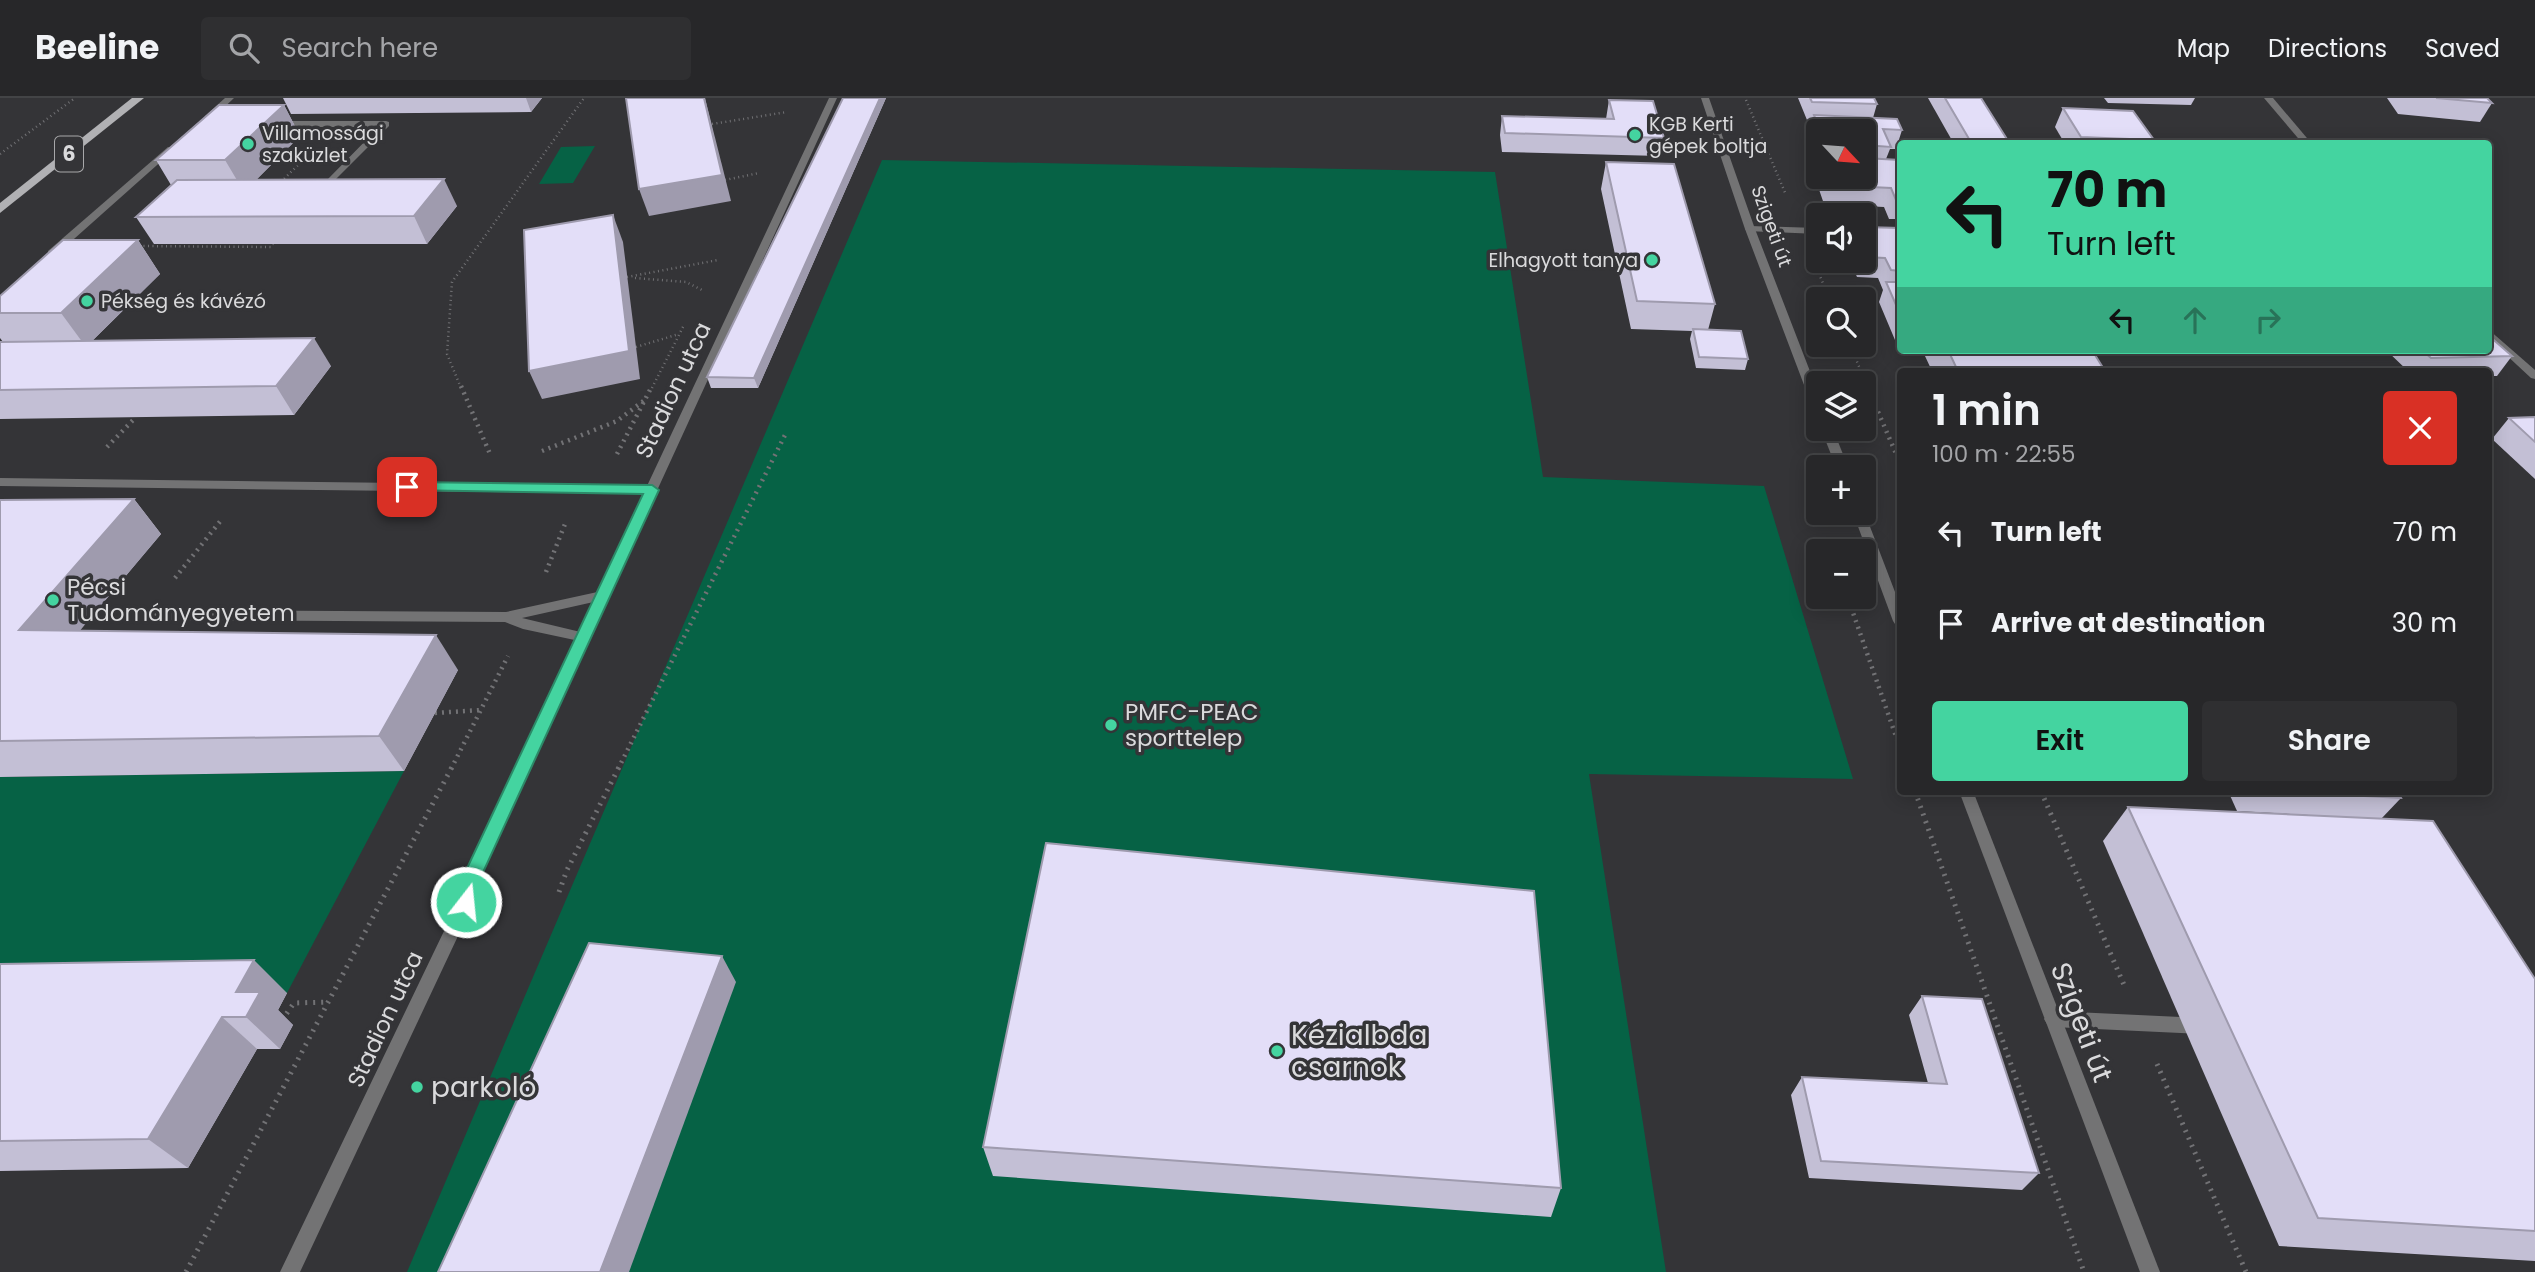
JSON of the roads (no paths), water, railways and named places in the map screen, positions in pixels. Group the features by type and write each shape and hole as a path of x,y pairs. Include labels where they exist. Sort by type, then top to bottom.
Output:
{"main road":[{"name":"6","path":"0,209 139,98"}],"street":[{"path":"222,124 201,124 230,98"},
{"name":"Stadion utca","path":"290,1272 466,902 470,881 833,98"},
{"name":"Szigeti út","path":"1705,98 1750,229 1806,375"},
{"path":"2268,98 2305,140"},
{"path":"258,124 386,124 331,181"},
{"path":"45,259 180,142"},
{"path":"1750,229 1806,231"},
{"path":"2492,336 2535,376"},
{"path":"0,482 652,490"},
{"path":"1864,525 1897,613"},
{"path":"147,615 506,617 602,596"},
{"path":"506,617 523,624 584,637"},
{"name":"Szigeti út","path":"1968,795 2150,1272"},
{"path":"2053,1019 2218,1027"}],"place":[{"name":"KGB Kerti gépek boltja","path":"1635,135"},
{"name":"Villamossági szaküzlet","path":"248,144"},
{"name":"Elhagyott tanya","path":"1652,260"},
{"name":"Pékség és kávézó","path":"87,301"},
{"name":"Pécsi Tudományegyetem","path":"53,600"},
{"name":"PMFC-PEAC sporttelep","path":"1111,725"},
{"name":"Kézialbda csarnok","path":"1277,1051"},
{"name":"parkoló","path":"417,1087"}]}
